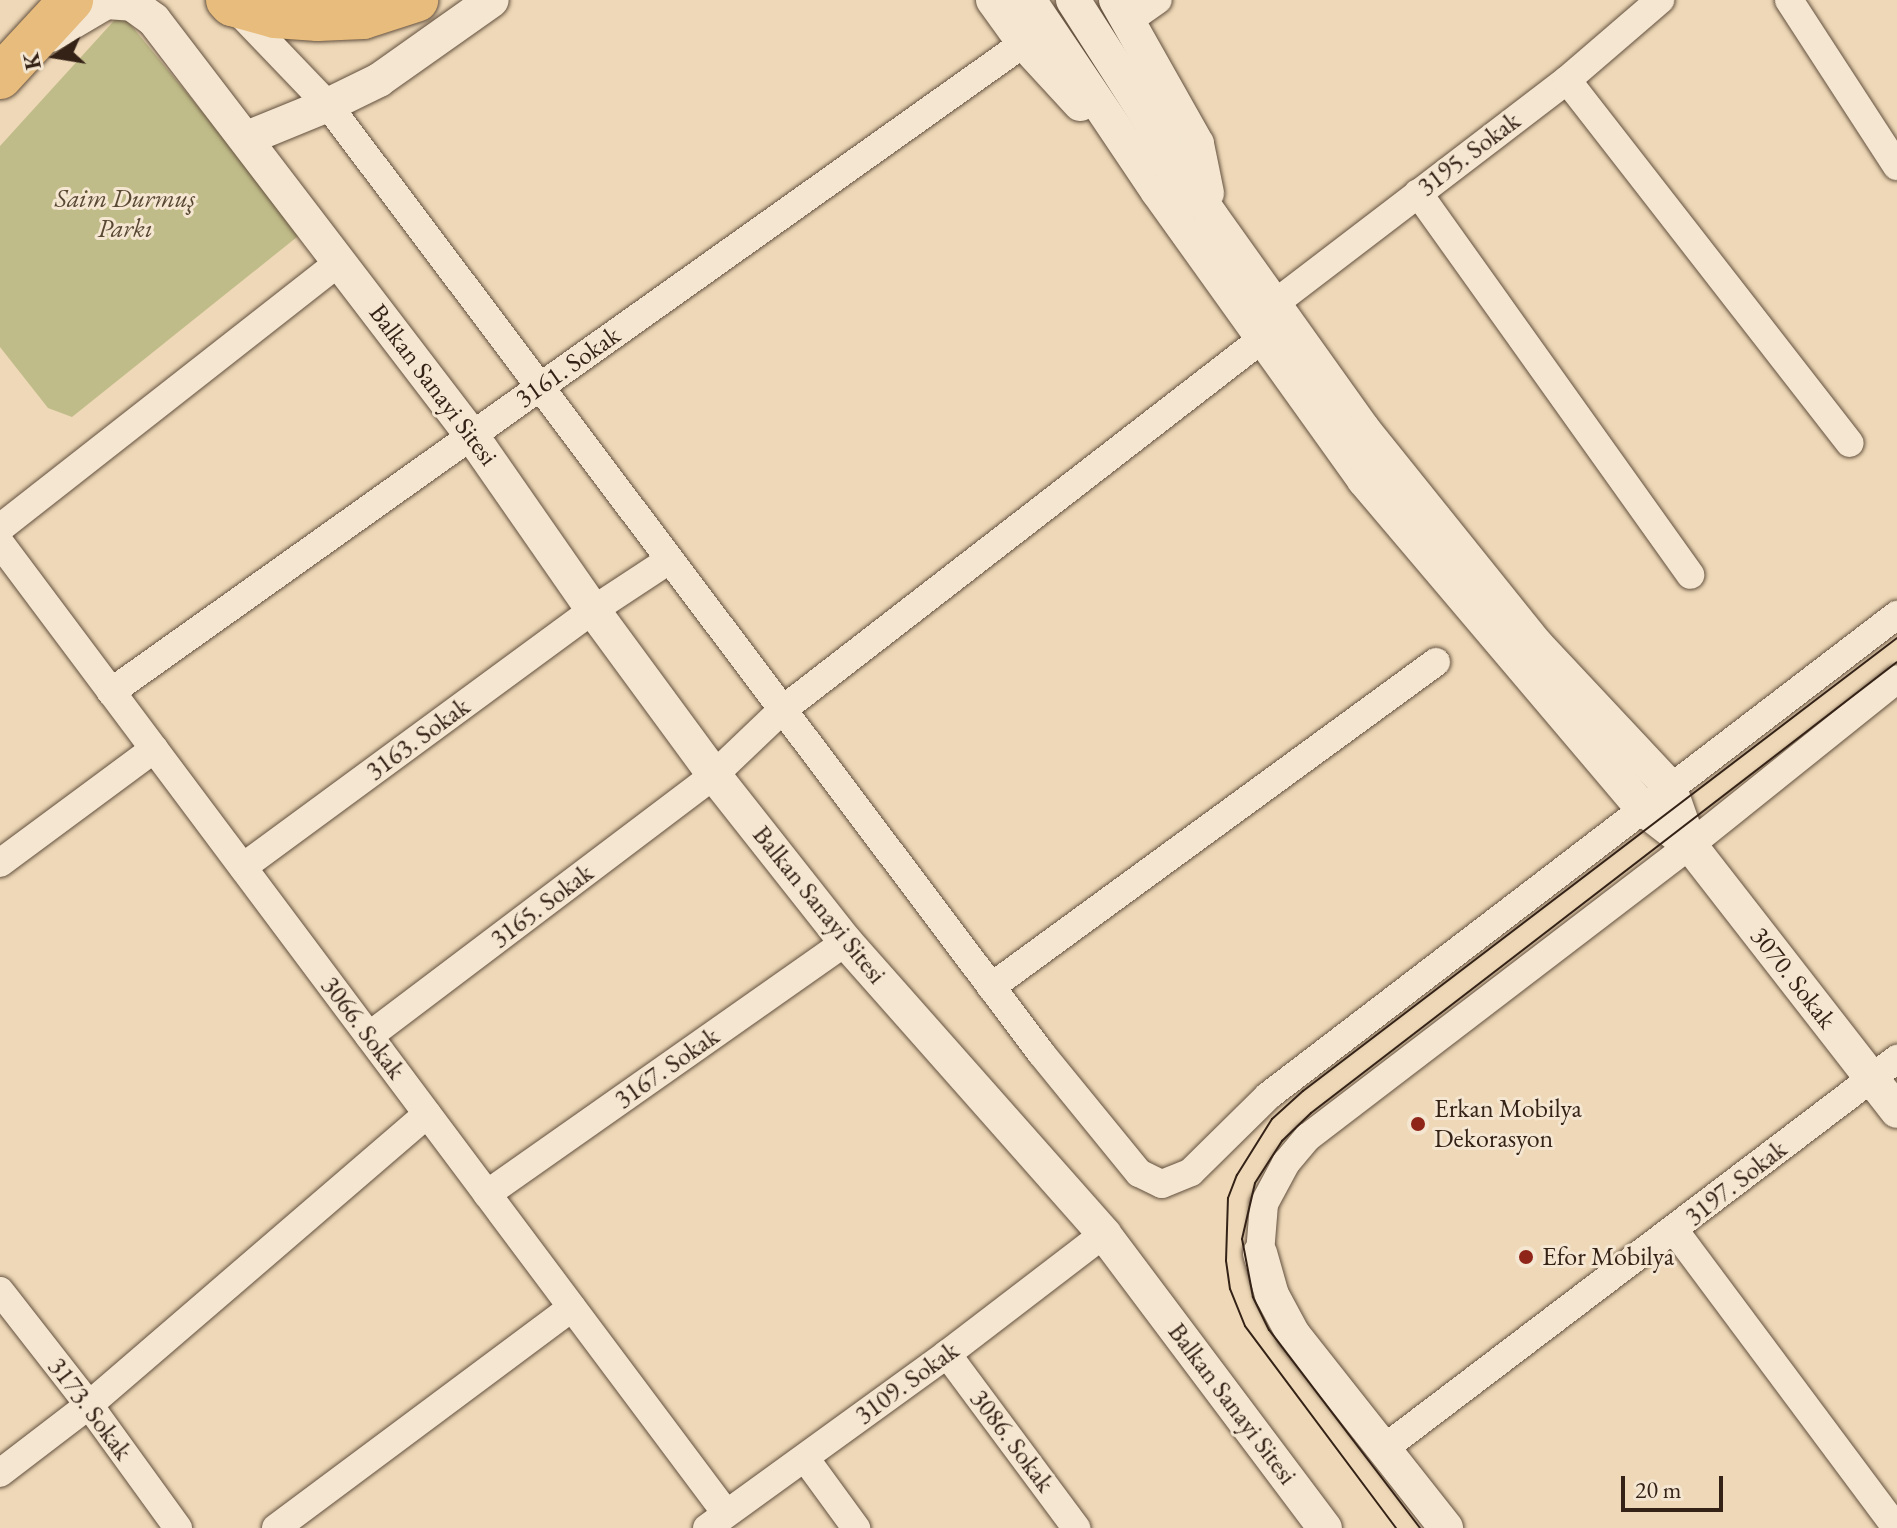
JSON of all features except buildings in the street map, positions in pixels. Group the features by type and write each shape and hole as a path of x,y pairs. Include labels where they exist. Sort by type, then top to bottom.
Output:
{"highway":[{"path":"12,65 71,0"},
{"path":"230,2 275,16 318,19 363,17 416,0"}],"street":[{"path":"247,138 379,80 492,0"},
{"path":"993,0 1024,43 1158,192"},
{"path":"1029,0 1158,192 1364,480 1642,808 1690,845"},
{"path":"1073,0 1212,217 1363,429 1536,644 1669,786 1690,845"},
{"path":"1158,0 1122,10 1197,144 1212,217"},
{"name":"3195. Sokak","path":"1274,304 1567,80 1660,0"},
{"path":"1789,0 1897,166"},
{"name":"Balkan Sanayi Sitesi","path":"12,65 106,2 132,4 154,20 472,436 593,610 714,775 846,942 1104,1234 1325,1528"},
{"path":"230,2 328,105 781,711 1118,1150 1139,1173 1162,1184 1191,1172 1268,1096 1669,786 1897,615"},
{"name":"3161. Sokak","path":"111,692 1024,43"},
{"path":"1567,80 1850,443"},
{"path":"1418,193 1690,575"},
{"path":"0,528 341,261"},
{"name":"3165. Sokak","path":"369,1036 714,775 781,711 1263,338"},
{"name":"3066. Sokak","path":"0,543 572,1307 716,1520"},
{"name":"3163. Sokak","path":"243,867 593,610 669,560"},
{"path":"991,987 1436,662"},
{"path":"1446,1528 1293,1334 1272,1295 1260,1253 1264,1204 1286,1163 1308,1137 1690,845 1897,679"},
{"path":"0,863 154,749"},
{"name":"3070. Sokak","path":"1690,845 1884,1068 1897,1111"},
{"name":"3167. Sokak","path":"487,1194 846,942"},
{"name":"3197. Sokak","path":"1382,1450 1675,1231 1884,1068"},
{"path":"0,1473 89,1405 427,1114"},
{"path":"1675,1231 1896,1528"},
{"name":"3109. Sokak","path":"716,1520 947,1354 1104,1234"},
{"name":"3173. Sokak","path":"0,1291 89,1405 178,1528"},
{"path":"276,1528 572,1307"},
{"name":"3086. Sokak","path":"947,1354 1076,1528"},
{"path":"805,1458 856,1528"}],"green space":[{"name":"Saim Durmuş Parkı","path":"121,13 302,233 72,417 48,408 0,347 0,146"}],"tram line":[{"path":"1396,1528 1245,1326 1230,1289 1226,1261 1228,1198 1237,1175 1272,1119 1303,1091 1897,638"},
{"path":"1420,1528 1269,1330 1253,1297 1242,1239 1255,1183 1282,1141 1311,1113 1897,662"}],"place":[{"name":"Erkan Mobilya Dekorasyon","path":"1418,1124"},
{"name":"Efor Mobilya","path":"1526,1257"}]}
